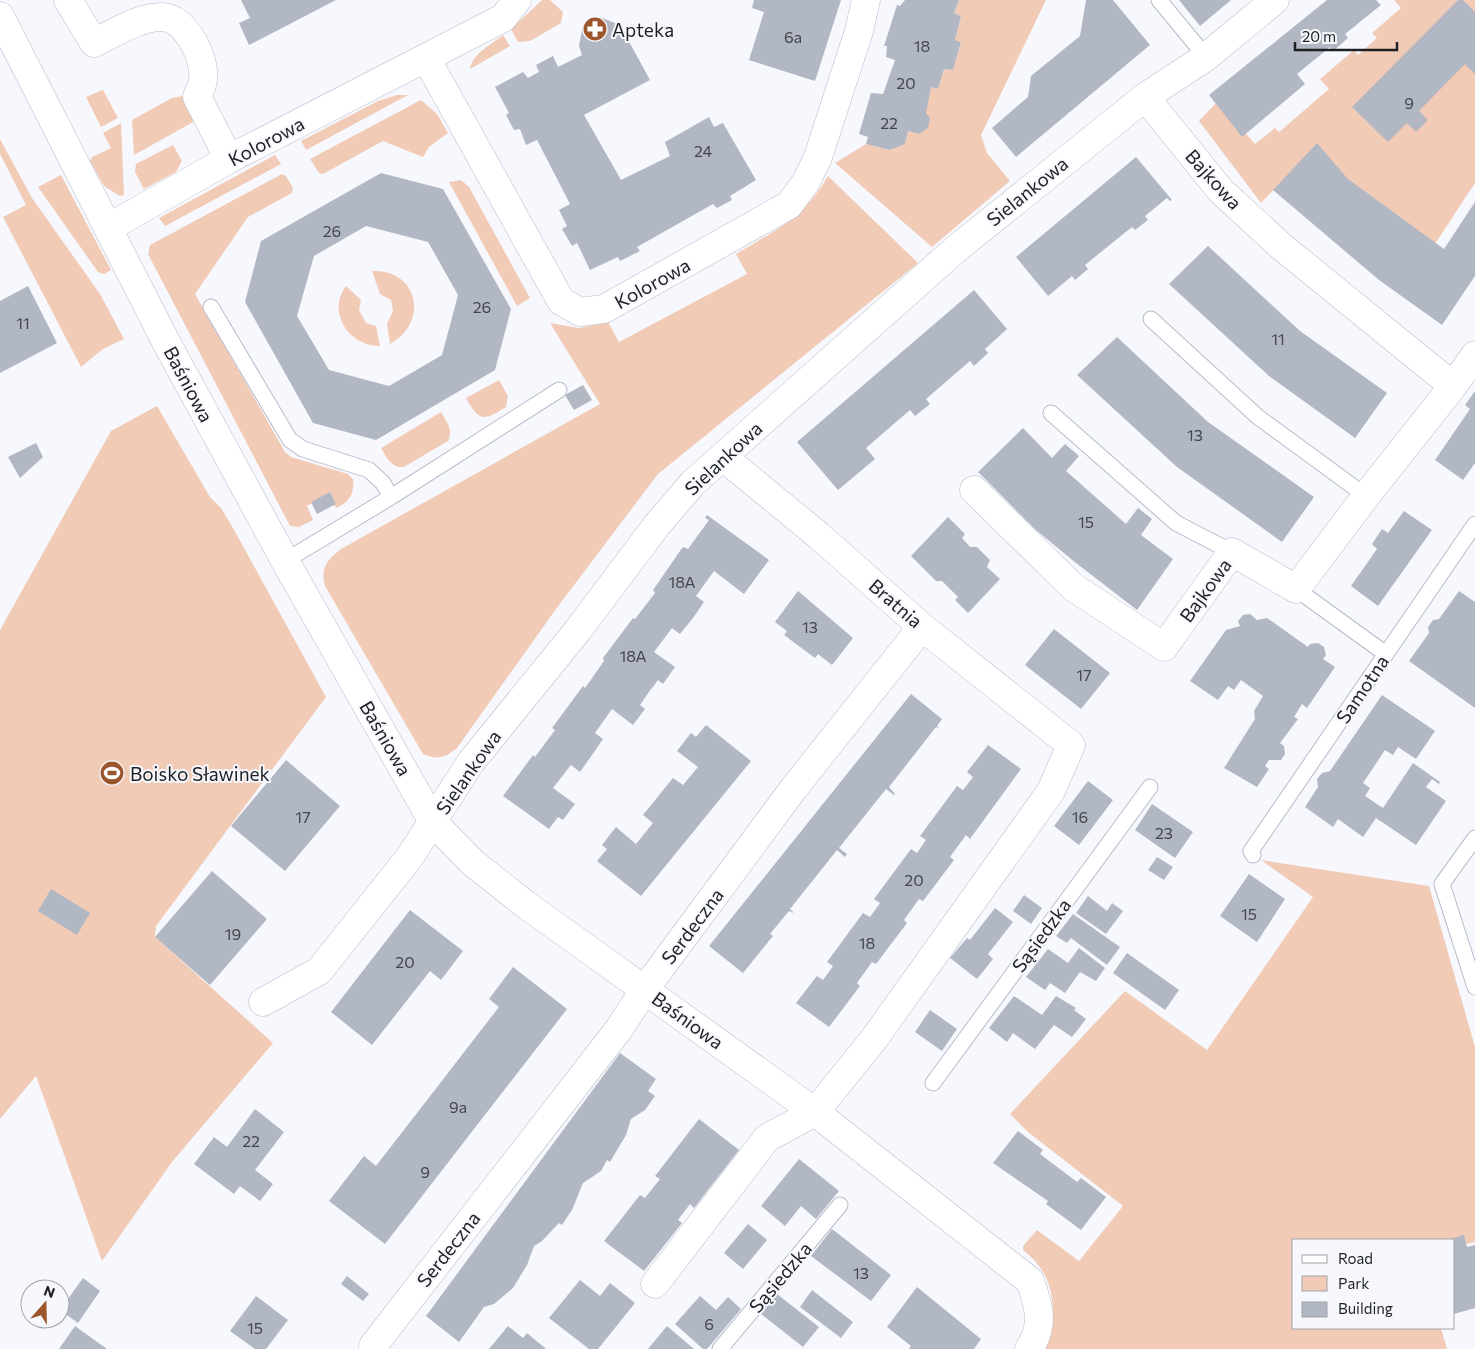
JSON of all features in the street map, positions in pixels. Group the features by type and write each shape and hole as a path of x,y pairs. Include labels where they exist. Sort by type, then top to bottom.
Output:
{"street":[{"path":"68,0 94,43 140,21 156,18 164,17 185,28 202,60 203,79 197,97 229,160"},
{"name":"Kolorowa","path":"108,228 229,160 504,18 517,0"},
{"name":"Kolorowa","path":"426,58 561,300 575,310 594,312 604,309 651,284 789,205 806,182 818,157 859,31 866,0"},
{"name":"Sielankowa","path":"263,1002 318,971 409,858 471,762 578,630 657,525 693,483 956,249 1145,97 1206,57 1275,0"},
{"name":"Baśniowa","path":"0,16 135,284 285,561 433,822 473,863 510,892 815,1112 1030,1280 1040,1310 1035,1339 1028,1349"},
{"name":"Bajkowa","path":"1145,97 1220,191 1282,247 1453,386"},
{"path":"1296,589 1475,355"},
{"name":"Bratnia","path":"724,457 818,535 922,627 1071,745 1051,791 874,1039 815,1112"},
{"name":"Bajkowa","path":"974,490 1073,587 1164,647 1232,552 1296,589"},
{"name":"Serdeczna","path":"373,1346 619,1029 645,989 794,788 922,627"},
{"path":"655,1284 767,1138 815,1112"}],"lane":[{"path":"1159,0 1206,57"},
{"path":"211,307 290,440 303,449 370,470 383,483 391,497"},
{"path":"1151,319 1258,417 1366,496"},
{"path":"285,561 391,497 559,390"},
{"path":"1051,414 1176,523 1232,552"},
{"name":"Samotna","path":"1253,855 1251,851 1475,524"},
{"path":"1296,589 1386,654"},
{"name":"Sąsiedzka","path":"933,1083 1150,787"},
{"path":"1475,838 1442,884 1475,987"},
{"name":"Sąsiedzka","path":"720,1349 840,1205"}],"green space":[{"path":"542,0 550,0 563,12 561,23 530,41 518,42 511,29"},
{"path":"959,0 1046,0 981,135 987,153 1010,181 932,247 835,163 866,144 890,150 905,144 908,131 919,134 931,87 938,89 944,69 953,70 961,43 955,40 961,16 954,13"},
{"path":"1394,0 1475,0 1475,183 1431,250 1312,150 1261,203 1199,121 1218,101 1255,144 1275,128 1279,132 1329,89 1320,79 1354,50 1358,55 1377,38 1372,33 1401,8"},
{"path":"503,35 510,46 470,69 478,54"},
{"path":"103,90 118,118 101,127 86,97"},
{"path":"397,95 408,95 306,150 301,141 378,101"},
{"path":"183,96 186,98 195,121 134,155 132,120 172,98"},
{"path":"421,100 437,114 448,133 429,147 423,157 383,141 323,174 319,173 310,159"},
{"path":"121,123 124,195 120,196 104,186 90,161 92,157 111,148 103,133"},
{"path":"0,139 32,198 100,294 124,339 103,349 81,367 3,217 26,205 0,154"},
{"path":"173,145 182,161 176,172 144,189 135,172 136,164"},
{"path":"275,155 281,164 165,226 159,218"},
{"path":"282,174 286,176 293,188 292,193 248,217 195,294 285,452 291,457 348,474 353,479 353,489 348,500 336,508 329,494 307,506 313,520 299,527 290,526 148,254 150,245"},
{"path":"61,175 111,270 104,274 98,272 38,187"},
{"path":"828,176 918,263 658,474 556,609 457,748 441,757 423,754 325,586 323,574 328,561 341,549 600,404 550,323 579,328 608,322 619,342 747,274 736,254 777,230 799,213 819,191"},
{"path":"461,180 469,187 530,298 517,306 449,182"},
{"path":"372,271 388,273 400,278 408,287 413,298 414,311 411,323 403,334 390,344 387,324 393,311 391,300 380,294"},
{"path":"346,286 361,300 359,310 366,323 376,326 380,346 369,345 359,341 344,327 339,307 340,296"},
{"path":"499,380 508,396 506,407 487,417 479,415 466,398"},
{"path":"157,406 210,497 221,508 233,528 326,697 156,926 155,937 273,1043 172,1162 102,1261 36,1076 0,1119 0,630 111,431"},
{"path":"441,412 450,429 448,441 404,467 396,466 390,462 381,448"},
{"path":"1261,860 1429,886 1475,1047 1475,1242 1455,1247 1455,1239 1292,1239 1292,1329 1441,1329 1447,1349 1044,1349 1052,1322 1052,1295 1042,1271 1023,1250 1023,1246 1037,1230 1079,1261 1123,1206 1028,1132 1010,1114 1125,991 1207,1050 1313,897"}],"building":[{"path":"241,0 336,0 249,45 239,23 250,18"},
{"path":"754,0 841,0 815,81 749,60 764,12 752,8"},
{"path":"905,0 959,0 954,13 961,16 955,40 961,42 953,70 944,69 938,89 931,87 926,113 930,118 928,128 919,134 908,131 905,144 890,150 866,144 868,137 859,134 871,93 883,94 895,60 886,57 887,46 884,46 897,5 900,6"},
{"path":"1086,0 1113,0 1150,45 1016,157 992,128 1028,97 1031,76 1080,36"},
{"path":"1179,0 1231,0 1200,26"},
{"path":"1327,0 1376,0 1381,5 1345,34 1348,38 1333,51 1330,47 1297,74 1305,84 1242,137 1209,95"},
{"path":"1458,0 1463,0 1475,12 1475,74 1465,64 1419,111 1428,120 1416,132 1407,123 1388,142 1352,107"},
{"path":"600,17 620,25 650,80 584,115 621,180 670,156 665,142 709,117 714,127 723,123 756,180 730,196 732,200 717,208 713,204 637,247 640,251 620,261 618,257 590,270 577,243 572,246 562,229 567,226 559,210 570,204 537,140 526,145 520,129 514,130 506,115 509,113 495,87 523,72 528,78 539,72 536,65 553,56 558,67 582,55 579,46 583,25"},
{"path":"1317,143 1348,179 1444,249 1475,202 1475,276 1442,325 1379,280 1273,190"},
{"path":"1136,157 1172,200 1170,201 1167,198 1145,216 1148,220 1135,230 1132,227 1085,265 1088,269 1075,280 1072,276 1048,296 1016,257"},
{"path":"381,173 443,189 511,309 495,370 376,440 313,423 245,302 261,241","holes":["366,226 428,242 458,295 442,355 389,386 329,370 297,316 314,256"]},
{"path":"1208,246 1300,331 1387,393 1355,438 1269,376 1169,284"},
{"path":"28,286 57,343 0,373 0,301"},
{"path":"974,290 1007,329 985,349 988,353 974,366 970,361 926,399 930,404 915,416 910,410 866,448 875,459 838,490 797,442"},
{"path":"1117,337 1208,422 1314,497 1282,542 1177,467 1077,375"},
{"path":"583,385 592,400 574,410 565,395"},
{"path":"1475,391 1475,463 1463,480 1435,460 1470,409 1465,405"},
{"path":"1023,428 1052,458 1065,444 1079,456 1066,471 1126,524 1138,508 1152,519 1141,535 1173,559 1137,610 1036,530 978,472"},
{"path":"36,443 43,457 20,478 8,457"},
{"path":"330,492 336,504 317,514 311,502"},
{"path":"1404,511 1432,530 1378,606 1351,586 1377,549 1372,544 1382,529 1388,533"},
{"path":"707,515 769,560 744,594 714,571 696,596 704,602 693,618 680,634 672,628 654,652 675,667 663,684 658,680 649,692 640,705 645,709 633,725 612,709 595,733 603,739 580,772 571,765 553,788 575,804 563,820 558,817 549,829 503,796 533,755 535,757 555,730 552,728 583,686 585,688 604,661 603,658 633,618 635,619 655,593 653,590 682,548 688,549 709,520 705,518"},
{"path":"948,517 965,534 962,538 970,547 977,547 990,560 987,567 1000,579 968,613 955,600 958,597 942,581 936,581 911,556"},
{"path":"798,591 853,638 832,665 818,654 815,658 784,635 787,631 775,622"},
{"path":"1459,591 1475,602 1475,708 1409,661 1429,633 1428,627 1433,620 1439,619"},
{"path":"1250,614 1257,620 1267,618 1308,647 1310,644 1318,643 1324,647 1326,655 1323,659 1335,667 1307,708 1302,704 1294,717 1298,719 1280,743 1284,746 1285,754 1281,760 1269,760 1265,766 1269,769 1257,787 1224,768 1255,719 1254,711 1263,696 1241,680 1234,690 1228,686 1218,700 1190,681 1226,630 1240,626 1238,621 1243,615"},
{"path":"1054,629 1110,673 1081,709 1025,665"},
{"path":"911,694 942,719 937,726 940,729 936,727 889,787 895,794 886,789 839,848 847,854 845,857 837,850 790,909 794,913 789,911 770,934 773,936 743,973 709,946"},
{"path":"1382,695 1435,731 1416,759 1398,747 1393,755 1385,750 1363,783 1370,788 1365,796 1383,808 1413,763 1440,782 1439,784 1432,779 1426,787 1446,801 1416,845 1376,818 1363,837 1338,819 1333,827 1305,807 1318,787 1317,779 1322,773 1330,771"},
{"path":"706,725 751,761 641,896 597,861 607,849 602,845 616,827 636,844 653,823 643,815 673,778 683,785 698,767 677,751 691,733 696,737"},
{"path":"988,745 1021,769 970,839 966,835 950,857 954,860 923,901 919,899 904,920 907,923 876,964 872,962 857,983 860,986 829,1027 796,1003 817,976 823,980 833,966 827,962 863,913 870,917 880,903 874,899 911,849 917,853 926,840 920,836 957,786 963,790 973,777 967,772"},
{"path":"286,760 340,806 285,871 231,826"},
{"path":"1088,781 1113,800 1079,845 1054,826"},
{"path":"1152,804 1193,832 1175,858 1135,830"},
{"path":"1157,857 1173,867 1164,880 1148,870"},
{"path":"212,871 267,919 210,985 155,937"},
{"path":"1249,874 1285,899 1257,942 1220,916"},
{"path":"51,889 90,913 77,935 38,911"},
{"path":"1024,895 1042,908 1031,924 1013,911"},
{"path":"1088,896 1107,911 1112,903 1123,911 1106,934 1076,913"},
{"path":"995,908 1013,922 988,954 993,959 977,979 950,958 967,938 970,940"},
{"path":"410,910 463,951 441,980 430,971 372,1045 331,1012"},
{"path":"1073,914 1120,947 1107,965 1071,938 1067,943 1056,936"},
{"path":"1079,948 1105,968 1096,981 1080,972 1065,993 1050,983 1045,990 1026,977 1048,949 1068,963"},
{"path":"1127,953 1179,990 1165,1010 1113,973"},
{"path":"513,967 567,1009 385,1244 329,1201 364,1156 376,1166 499,1007 489,999"},
{"path":"1014,996 1042,1015 1056,996 1076,1008 1074,1010 1086,1019 1072,1037 1054,1025 1035,1049 1013,1033 1007,1042 989,1028"},
{"path":"930,1010 957,1029 942,1051 915,1032"},
{"path":"620,1053 656,1079 648,1091 655,1096 645,1110 631,1119 626,1135 610,1162 607,1160 601,1171 583,1183 572,1210 562,1225 559,1223 542,1241 534,1246 527,1265 513,1288 494,1304 484,1307 459,1342 426,1316"},
{"path":"255,1109 284,1132 255,1170 273,1184 260,1201 240,1186 234,1194 194,1164 214,1137 227,1147"},
{"path":"699,1119 739,1150 694,1208 690,1204 678,1220 682,1223 644,1271 604,1241 640,1195 645,1198 660,1179 655,1176"},
{"path":"1018,1131 1043,1150 1040,1154 1077,1182 1081,1178 1106,1197 1081,1230 1046,1204 1048,1201 993,1163"},
{"path":"799,1159 839,1191 816,1219 801,1206 785,1226 761,1206"},
{"path":"748,1224 767,1240 743,1269 724,1253"},
{"path":"832,1229 891,1275 871,1301 811,1256"},
{"path":"1464,1235 1467,1247 1475,1245 1475,1308 1455,1314 1455,1239 1450,1239"},
{"path":"347,1276 369,1294 363,1301 341,1284"},
{"path":"83,1278 100,1291 78,1323 70,1317 70,1296"},
{"path":"580,1280 600,1296 610,1283 635,1303 598,1349 589,1349 549,1318"},
{"path":"917,1287 981,1339 974,1349 909,1349 911,1346 887,1327"},
{"path":"812,1290 853,1322 841,1338 800,1307"},
{"path":"777,1294 819,1327 803,1347 761,1314"},
{"path":"256,1296 288,1320 266,1349 255,1349 230,1331"},
{"path":"700,1296 716,1310 728,1297 741,1309 707,1349 703,1349 675,1324"},
{"path":"75,1326 107,1349 59,1349"},
{"path":"508,1326 523,1338 527,1333 546,1349 489,1349"},
{"path":"667,1326 694,1349 648,1349"}],"place":[{"name":"Apteka","path":"595,29"},
{"name":"Boisko Sławinek","path":"112,773"}]}
